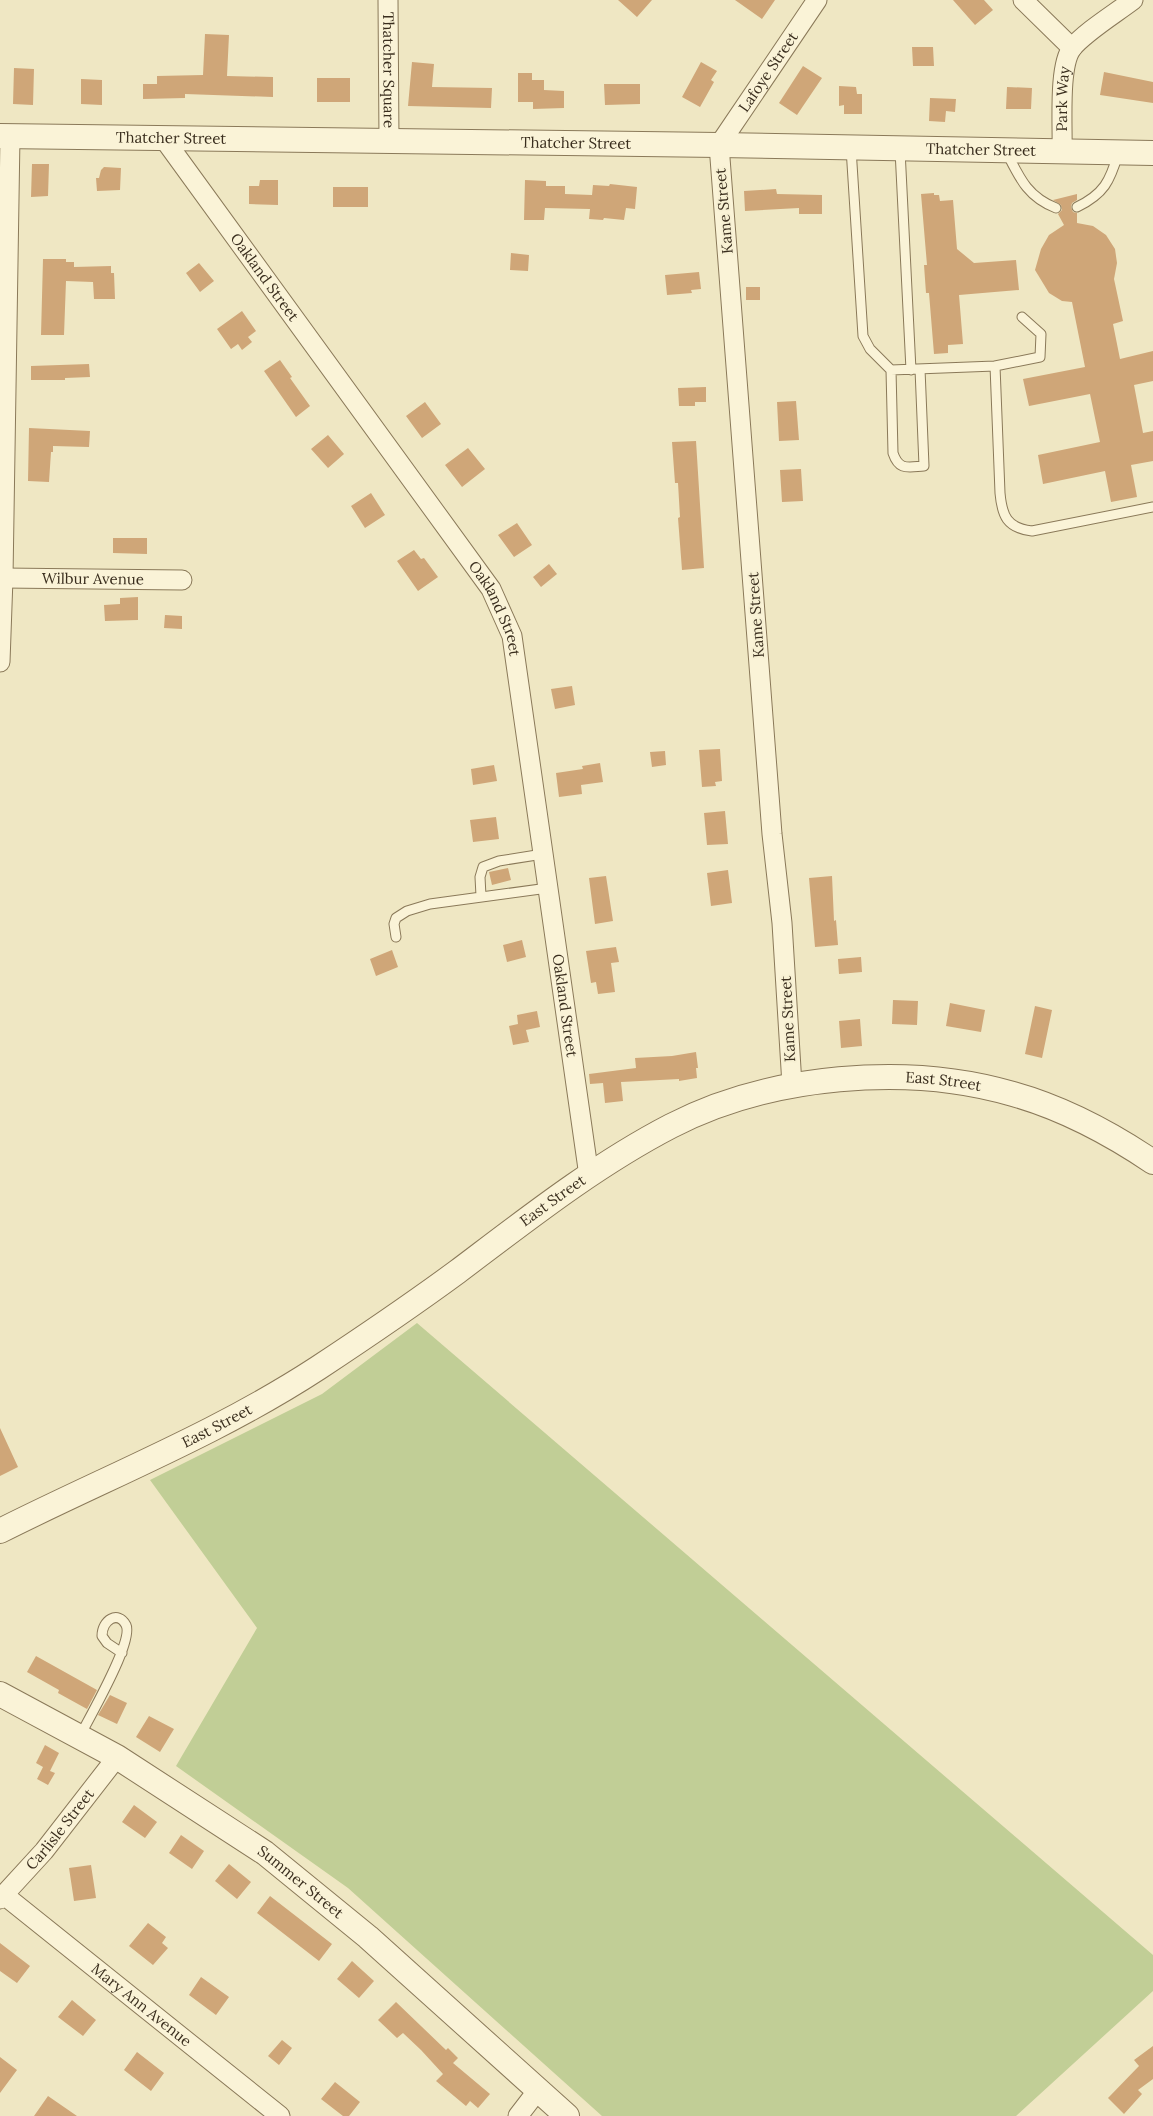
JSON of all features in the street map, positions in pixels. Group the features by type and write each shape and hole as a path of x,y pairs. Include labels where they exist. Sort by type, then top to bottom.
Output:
{"street":[{"name":"Thatcher Square","path":"388,0 389,141"},
{"name":"Lafoye Street","path":"719,144 817,0"},
{"path":"1023,0 1072,48 1134,0"},
{"name":"Park Way","path":"1062,151 1064,80 1066,63 1072,48"},
{"name":"Thatcher Street","path":"5,136 719,144 851,148 900,160 1006,151 1153,153"},
{"path":"0,662 3,578 5,136"},
{"name":"Oakland Street","path":"164,139 491,589 512,636 589,1176"},
{"name":"Kame Street","path":"719,144 772,834 782,923 792,1085"},
{"name":"Wilbur Avenue","path":"3,578 182,580"},
{"name":"East Street","path":"0,1531 182,1446 281,1391 389,1320 589,1176 672,1125 744,1097 792,1085 836,1080 906,1076 986,1088 1012,1093 1059,1109 1104,1132 1153,1162"},
{"name":"Summer Street","path":"0,1694 117,1757 240,1835 290,1872 395,1961 567,2116"},
{"name":"Carlisle Street","path":"2,1897 44,1851 117,1757"},
{"name":"Mary Ann Avenue","path":"2,1897 280,2116"},
{"path":"518,2116 538,2090"}],"lane":[{"path":"851,148 863,336 870,349 892,370 894,453 896,462 904,467 924,466 900,160"},
{"path":"1006,151 1019,177 1029,191 1041,202 1056,208"},
{"path":"1077,206 1090,200 1104,188 1111,177 1119,152"},
{"path":"892,370 995,366 1040,357 1042,334 1022,317"},
{"path":"995,366 1000,493 1002,510 1009,521 1018,529 1032,531 1153,507"},
{"path":"481,896 480,877 483,867 499,860 543,854"},
{"path":"396,936 394,924 396,918 430,904 548,888"},
{"path":"80,1736 122,1652"}],"green space":[{"path":"417,1323 1153,1955 1153,1991 1016,2116 602,2116 348,1888 176,1766 257,1628 150,1480 322,1394"}],"building":[{"path":"618,0 652,0 637,17"},
{"path":"735,0 775,0 762,19"},
{"path":"953,0 984,0 993,10 975,25"},
{"path":"205,34 229,35 227,76 273,77 273,97 185,94 185,98 143,99 143,84 157,84 157,76 203,75"},
{"path":"912,47 933,47 934,66 913,66"},
{"path":"412,62 434,64 432,87 492,88 491,108 408,106"},
{"path":"701,62 717,71 711,80 714,82 700,107 682,97"},
{"path":"803,66 822,78 797,115 779,103"},
{"path":"14,68 34,69 33,105 13,104"},
{"path":"1104,72 1153,82 1153,103 1100,95"},
{"path":"518,73 532,73 532,80 544,80 544,90 564,91 564,108 533,109 533,102 518,102"},
{"path":"317,78 350,78 350,102 317,102"},
{"path":"81,79 102,80 102,105 81,104"},
{"path":"604,84 640,84 640,104 605,105"},
{"path":"839,86 856,87 857,94 862,94 862,114 844,114 844,105 839,106"},
{"path":"1007,87 1032,88 1031,109 1006,109"},
{"path":"930,98 956,99 955,112 946,111 945,122 929,121"},
{"path":"32,164 49,164 48,196 31,197"},
{"path":"104,167 121,168 120,190 97,191 96,178 99,178"},
{"path":"260,180 278,180 278,205 249,204 249,186 259,186"},
{"path":"525,180 546,181 546,186 565,186 565,194 592,195 593,185 609,186 610,184 637,187 635,209 626,208 624,220 604,218 603,220 589,219 590,209 545,208 544,220 524,220"},
{"path":"333,187 368,187 368,207 333,207"},
{"path":"776,189 777,194 822,195 822,214 799,214 799,208 745,211 744,191"},
{"path":"934,193 934,195 939,195 940,201 953,200 957,249 974,263 1016,260 1019,290 959,295 963,344 948,345 948,353 934,354 929,293 926,293 924,265 927,265 921,194"},
{"path":"1077,194 1077,200 1072,203 1071,207 1073,212 1077,213 1077,223 1093,226 1106,235 1115,249 1117,263 1114,279 1123,321 1113,324 1120,359 1153,351 1153,381 1134,385 1143,433 1153,431 1153,461 1131,465 1137,497 1111,502 1105,471 1043,484 1038,455 1100,442 1090,394 1029,406 1023,379 1085,367 1072,302 1062,301 1049,293 1035,270 1041,249 1049,235 1064,225 1058,214 1062,210 1061,205 1053,200"},
{"path":"511,253 529,255 528,271 510,270"},
{"path":"43,259 66,259 66,262 74,262 74,267 111,266 111,273 114,273 115,299 94,299 93,282 66,281 64,335 41,335"},
{"path":"199,263 214,281 200,292 186,273"},
{"path":"699,272 701,289 691,290 692,293 667,295 665,275"},
{"path":"746,287 760,287 760,300 746,300"},
{"path":"242,311 256,331 248,337 252,342 242,350 238,344 231,349 217,329"},
{"path":"280,360 310,406 296,417 264,371"},
{"path":"89,364 90,377 65,378 65,380 31,380 31,366"},
{"path":"706,387 706,402 695,402 695,406 679,406 678,388"},
{"path":"796,401 799,440 779,441 777,402"},
{"path":"425,402 441,424 422,438 406,416"},
{"path":"29,428 90,431 89,447 53,446 49,482 28,481"},
{"path":"328,435 344,454 328,468 311,449"},
{"path":"696,441 704,568 682,570 678,518 680,517 678,483 675,483 672,442"},
{"path":"468,448 485,469 462,487 445,465"},
{"path":"801,469 803,501 782,502 780,470"},
{"path":"371,493 385,515 365,528 351,506"},
{"path":"517,523 532,545 514,557 498,535"},
{"path":"113,538 147,538 147,554 113,553"},
{"path":"414,550 421,559 424,558 438,577 418,591 397,561"},
{"path":"549,564 557,574 541,587 533,577"},
{"path":"138,597 138,620 105,621 104,605 120,604 120,598"},
{"path":"165,615 182,616 182,629 164,628"},
{"path":"572,686 575,705 555,709 551,689"},
{"path":"720,749 722,781 715,782 716,786 702,787 699,750"},
{"path":"665,751 666,765 652,767 650,752"},
{"path":"600,763 603,782 581,785 582,794 559,797 556,773 583,769 582,766"},
{"path":"494,765 497,781 473,785 471,769"},
{"path":"725,811 728,844 707,845 704,813"},
{"path":"496,817 499,839 473,842 470,820"},
{"path":"508,868 511,880 492,885 489,872"},
{"path":"728,870 732,903 711,906 707,873"},
{"path":"606,876 613,921 595,924 589,878"},
{"path":"832,876 834,921 836,920 838,945 815,947 809,878"},
{"path":"522,940 526,957 507,962 503,945"},
{"path":"616,947 619,962 611,963 615,992 598,994 596,982 591,983 586,951"},
{"path":"392,950 398,967 376,976 370,959"},
{"path":"861,957 862,972 839,974 838,959"},
{"path":"893,1000 918,1001 917,1025 892,1024"},
{"path":"950,1003 985,1010 981,1032 946,1026"},
{"path":"1035,1006 1052,1010 1042,1058 1025,1054"},
{"path":"537,1011 540,1027 526,1030 529,1042 513,1045 509,1026 518,1024 517,1015"},
{"path":"860,1019 862,1046 841,1048 839,1021"},
{"path":"696,1052 697,1078 679,1081 679,1079 621,1082 623,1101 605,1103 603,1083 590,1084 589,1074 636,1068 635,1058 672,1056"},
{"path":"0,1428 18,1467 0,1476"},
{"path":"36,1656 97,1690 87,1709 58,1693 59,1690 27,1672"},
{"path":"110,1695 127,1703 117,1724 98,1715"},
{"path":"149,1716 174,1729 160,1752 136,1737"},
{"path":"45,1745 59,1753 50,1771 55,1773 48,1785 37,1779 43,1767 36,1763"},
{"path":"134,1805 157,1822 145,1838 122,1822"},
{"path":"181,1835 204,1851 192,1869 169,1853"},
{"path":"229,1864 251,1882 237,1899 215,1881"},
{"path":"91,1865 96,1898 74,1901 69,1868"},
{"path":"270,1896 332,1944 319,1961 257,1913"},
{"path":"148,1923 166,1937 162,1943 168,1948 153,1965 129,1946"},
{"path":"0,1943 30,1966 17,1983 0,1971"},
{"path":"352,1961 374,1981 359,1998 337,1979"},
{"path":"201,1977 229,1997 216,2015 189,1995"},
{"path":"72,2000 96,2020 83,2036 58,2017"},
{"path":"396,2002 446,2050 448,2048 458,2058 453,2063 490,2094 478,2108 470,2101 466,2106 436,2081 443,2074 421,2050 403,2033 397,2038 378,2020"},
{"path":"282,2040 292,2048 279,2065 268,2056"},
{"path":"1153,2046 1153,2079 1138,2090 1142,2094 1124,2114 1108,2098 1139,2066 1134,2060"},
{"path":"137,2052 164,2073 151,2091 124,2070"},
{"path":"0,2057 17,2070 0,2093"},
{"path":"335,2082 360,2102 349,2116 343,2116 321,2099"},
{"path":"48,2096 77,2116 34,2116"}]}
